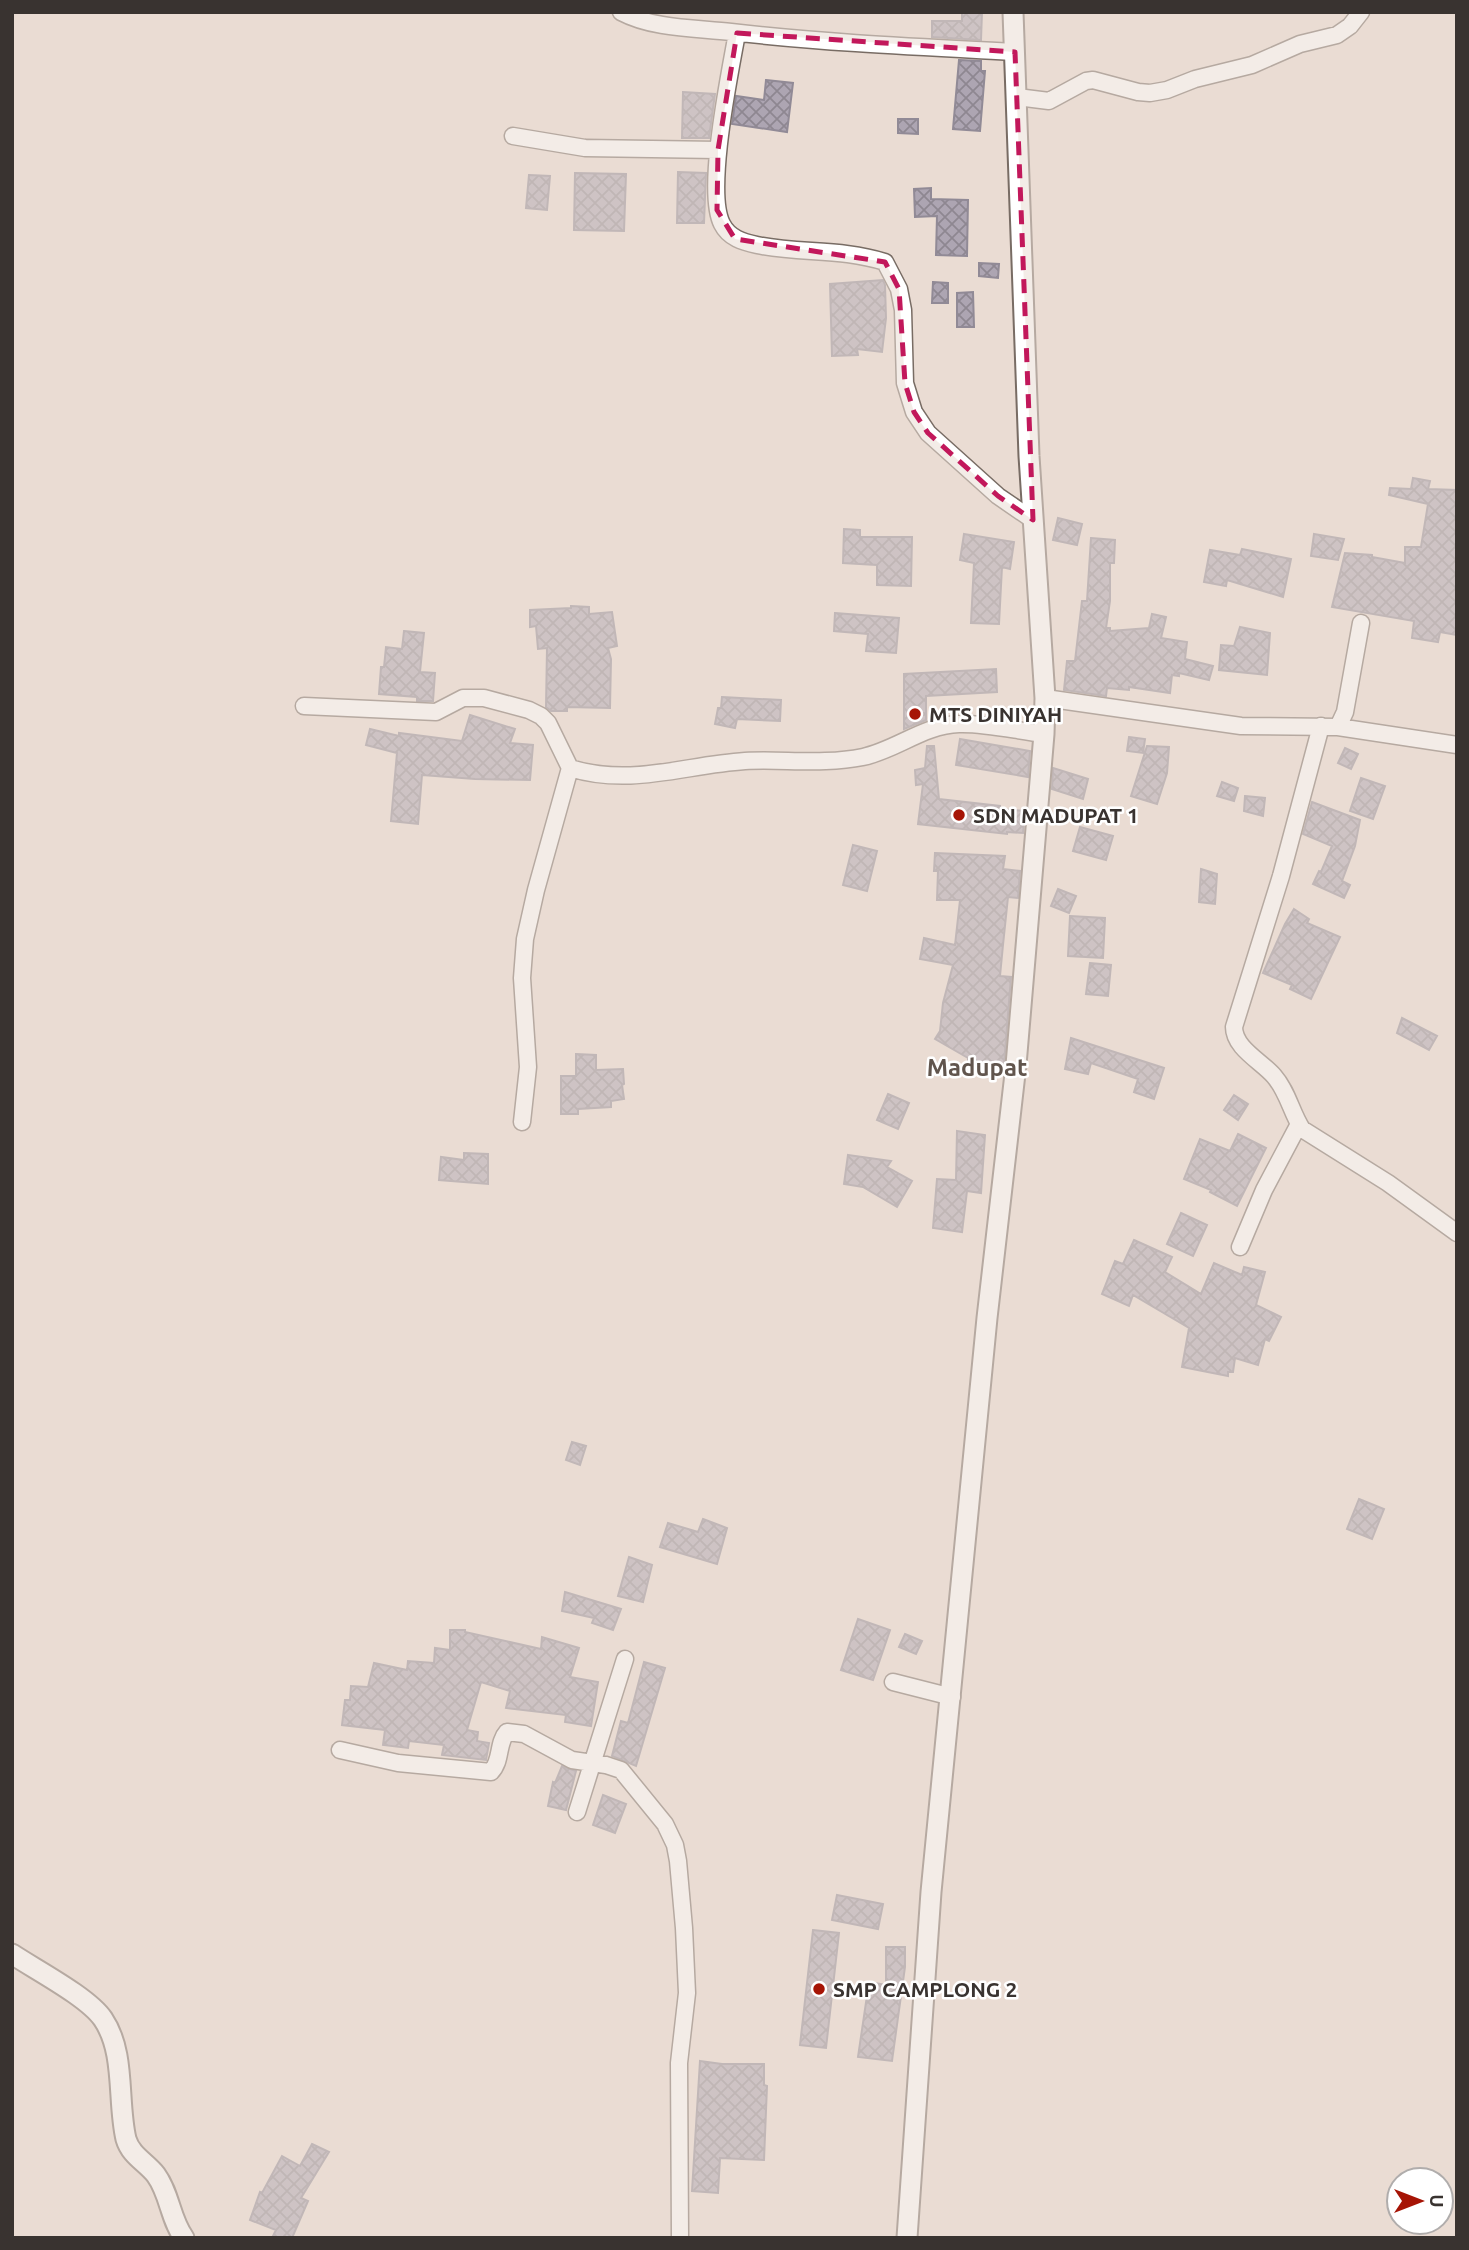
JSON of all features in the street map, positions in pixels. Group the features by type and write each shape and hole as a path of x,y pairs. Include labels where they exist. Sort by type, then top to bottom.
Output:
{"street":[{"path":"621,12 646,21 737,33 864,45 1015,52"},
{"path":"907,2238 931,1892 984,1345 1016,1065 1044,734 1045,698 1033,520 1013,12"},
{"path":"1017,97 1049,101 1086,81 1093,80 1138,92 1167,90 1195,79 1252,65 1300,44 1337,35 1350,26 1361,12"},
{"path":"737,33 718,150 717,210 723,226 735,239 759,246 862,255 885,262 899,289 903,310 905,383 914,412 928,433 998,496 1033,520"},
{"path":"513,136 585,148 718,150"},
{"path":"1361,623 1345,712 1329,727 1234,1027 1237,1042 1257,1058 1282,1085 1299,1124 1310,1135 1388,1184 1457,1233"},
{"path":"304,706 436,712 463,698 484,698 529,710 541,716 570,768 594,776 628,776 745,761 834,761 865,757 938,728 959,724 1044,734"},
{"path":"1045,698 1241,726 1329,727 1457,745"},
{"path":"522,1122 528,1067 522,978 526,939 536,890 570,768"},
{"path":"1240,1247 1264,1191 1299,1124"},
{"path":"577,1812 625,1659"},
{"path":"893,1682 951,1698"},
{"path":"340,1749 398,1763 491,1772 496,1767 502,1738 507,1732 524,1734 572,1759 621,1770 665,1824 675,1845 678,1861 687,1993 679,2063 680,2238"},
{"path":"12,1954 80,1999 102,2018 112,2037 126,2140 132,2152 157,2176 165,2190 176,2226 184,2238"}],"highlighted area":[{"path":"737,33 1015,52 1033,520 998,496 928,433 914,412 905,383 899,289 885,262 735,239 717,210 718,150"}],"building":[{"path":"962,12 982,12 981,40 932,37 932,21 962,21"},
{"path":"959,60 981,61 981,71 985,71 980,131 953,129"},
{"path":"766,80 793,83 787,132 732,124 736,96 764,100"},
{"path":"683,92 715,94 709,138 682,138"},
{"path":"898,119 918,119 918,134 898,133"},
{"path":"678,172 706,173 704,223 677,223"},
{"path":"575,173 626,174 624,231 574,230"},
{"path":"529,175 550,176 547,210 526,208"},
{"path":"931,188 931,199 968,200 967,256 936,255 937,216 915,217 914,189"},
{"path":"979,263 999,264 998,278 979,276"},
{"path":"883,280 886,318 882,352 857,349 858,355 832,356 830,284"},
{"path":"933,282 948,283 948,303 932,303"},
{"path":"973,292 974,327 957,327 957,293"},
{"path":"1413,478 1430,481 1428,489 1457,490 1457,635 1440,632 1438,642 1412,638 1414,621 1332,607 1345,553 1372,555 1405,563 1405,547 1421,547 1428,504 1389,495 1390,488 1411,489"},
{"path":"1058,518 1082,524 1077,545 1053,540"},
{"path":"844,529 860,530 860,537 912,537 911,586 877,585 877,565 843,563"},
{"path":"964,534 1014,542 1010,569 1002,567 999,624 971,623 974,563 960,560"},
{"path":"1314,534 1344,539 1338,560 1311,556"},
{"path":"1091,538 1115,540 1114,563 1110,563 1110,601 1106,628 1110,628 1110,631 1149,628 1152,614 1166,617 1161,638 1187,642 1185,659 1213,666 1209,680 1179,673 1179,676 1172,675 1170,693 1129,687 1129,690 1107,688 1106,696 1064,690 1067,661 1075,661 1082,601 1087,601"},
{"path":"1242,549 1291,559 1283,597 1227,580 1226,586 1204,582 1210,550 1240,555"},
{"path":"589,607 589,614 612,612 617,646 608,648 611,659 610,708 567,707 567,711 551,711 546,707 547,648 538,649 536,626 530,627 530,610"},
{"path":"835,613 899,618 896,653 866,651 868,634 834,631"},
{"path":"1240,627 1270,633 1267,675 1219,670 1221,645 1234,646"},
{"path":"404,631 424,633 420,672 435,673 433,701 379,694 386,647 402,649"},
{"name":"MTS DINIYAH","path":"996,669 997,692 926,696 926,720 904,729 904,674"},
{"path":"722,697 781,700 780,721 737,719 735,728 715,724"},
{"path":"470,715 515,729 510,743 533,745 530,780 422,775 418,824 391,821 397,753 366,745 370,729 399,736 399,733 462,741"},
{"path":"1129,737 1145,739 1143,753 1127,751"},
{"name":"SDN MADUPAT 1","path":"960,739 1030,751 1028,777 956,765"},
{"name":"SDN MADUPAT 1","path":"927,746 934,746 939,799 1025,811 1023,833 1007,834 918,824 923,784 916,785 915,770 925,768"},
{"path":"1147,746 1169,747 1167,773 1157,804 1131,796"},
{"path":"1345,748 1358,754 1351,769 1338,763"},
{"path":"1053,768 1088,779 1083,799 1052,789"},
{"path":"1361,778 1385,786 1373,819 1350,811"},
{"path":"1222,782 1238,788 1234,801 1217,796"},
{"path":"1245,796 1265,798 1263,816 1244,811"},
{"path":"1312,802 1360,820 1355,846 1342,881 1350,885 1344,898 1313,884 1332,846 1303,834"},
{"path":"1080,827 1113,836 1106,860 1073,851"},
{"path":"853,845 877,851 867,891 843,885"},
{"path":"935,853 1005,856 1003,869 1020,871 1018,898 1008,897 1000,976 1011,977 1004,1064 968,1061 968,1058 935,1039 940,1031 943,1003 953,965 920,959 924,938 955,945 960,900 937,900 938,871 934,871"},
{"path":"1201,869 1217,874 1215,904 1199,902"},
{"path":"1058,889 1076,896 1069,913 1051,906"},
{"path":"1294,909 1309,919 1307,923 1340,937 1311,999 1290,989 1292,985 1263,973"},
{"path":"1070,916 1105,918 1103,958 1068,956"},
{"path":"1090,963 1111,965 1108,996 1086,994"},
{"path":"1402,1018 1437,1036 1429,1050 1397,1033"},
{"path":"1071,1038 1164,1068 1154,1099 1134,1092 1138,1079 1091,1063 1088,1074 1065,1069"},
{"path":"576,1054 596,1055 596,1070 623,1069 624,1099 611,1101 611,1107 578,1109 578,1114 561,1114 561,1076 576,1076"},
{"path":"888,1094 909,1103 898,1129 877,1120"},
{"path":"1234,1095 1248,1104 1238,1120 1224,1110"},
{"path":"957,1131 985,1135 981,1193 967,1191 962,1232 933,1228 937,1179 956,1180"},
{"path":"1238,1134 1266,1148 1237,1206 1210,1192 1211,1190 1184,1179 1200,1139 1230,1151"},
{"path":"464,1153 488,1154 488,1184 439,1180 441,1157 464,1160"},
{"path":"848,1155 891,1161 887,1167 912,1181 897,1207 863,1187 844,1184"},
{"path":"1181,1213 1207,1225 1193,1256 1167,1244"},
{"path":"1134,1240 1172,1257 1165,1272 1201,1294 1214,1263 1242,1275 1244,1267 1265,1272 1256,1305 1281,1317 1269,1341 1265,1339 1258,1365 1235,1358 1233,1372 1228,1372 1228,1376 1182,1367 1189,1328 1133,1295 1129,1306 1102,1294 1115,1261 1123,1264"},
{"path":"572,1442 586,1446 580,1465 566,1460"},
{"path":"1359,1499 1384,1509 1372,1539 1347,1529"},
{"path":"703,1519 727,1528 717,1564 660,1547 668,1523 698,1532"},
{"path":"629,1557 652,1565 643,1602 618,1596"},
{"path":"565,1592 621,1609 613,1630 592,1623 594,1618 562,1611"},
{"path":"858,1619 890,1630 873,1680 841,1670"},
{"path":"450,1630 465,1630 541,1649 542,1637 579,1648 570,1677 598,1682 591,1726 565,1722 566,1715 506,1708 510,1691 481,1682 467,1730 478,1732 477,1741 489,1743 486,1760 442,1755 444,1745 409,1741 408,1748 383,1745 385,1730 342,1725 345,1700 350,1700 351,1686 368,1687 374,1663 407,1670 408,1661 434,1663 435,1648 450,1650"},
{"path":"905,1634 922,1641 916,1654 899,1647"},
{"path":"644,1662 665,1668 636,1766 612,1756 621,1721 628,1723"},
{"path":"562,1766 576,1771 566,1810 548,1806 553,1782 555,1783"},
{"path":"603,1795 626,1804 615,1833 593,1825"},
{"name":"SMP CAMPLONG 2","path":"837,1895 883,1904 878,1929 832,1920"},
{"name":"SMP CAMPLONG 2","path":"813,1930 839,1933 826,2048 800,2045"},
{"name":"SMP CAMPLONG 2","path":"886,1947 905,1947 905,1967 892,2061 858,2057 869,1982 886,1985"},
{"path":"700,2061 764,2064 764,2085 767,2086 764,2160 720,2158 718,2193 692,2191"},
{"path":"312,2144 329,2152 301,2198 308,2201 292,2238 272,2238 276,2230 250,2220 260,2192 262,2193 282,2156 300,2166"}],"place":[{"name":"MTS DINIYAH","path":"915,714"},
{"name":"SDN MADUPAT 1","path":"959,815"},
{"name":"SMP CAMPLONG 2","path":"819,1989"}],"district":[{"name":"Madupat","path":"977,1067"}]}
